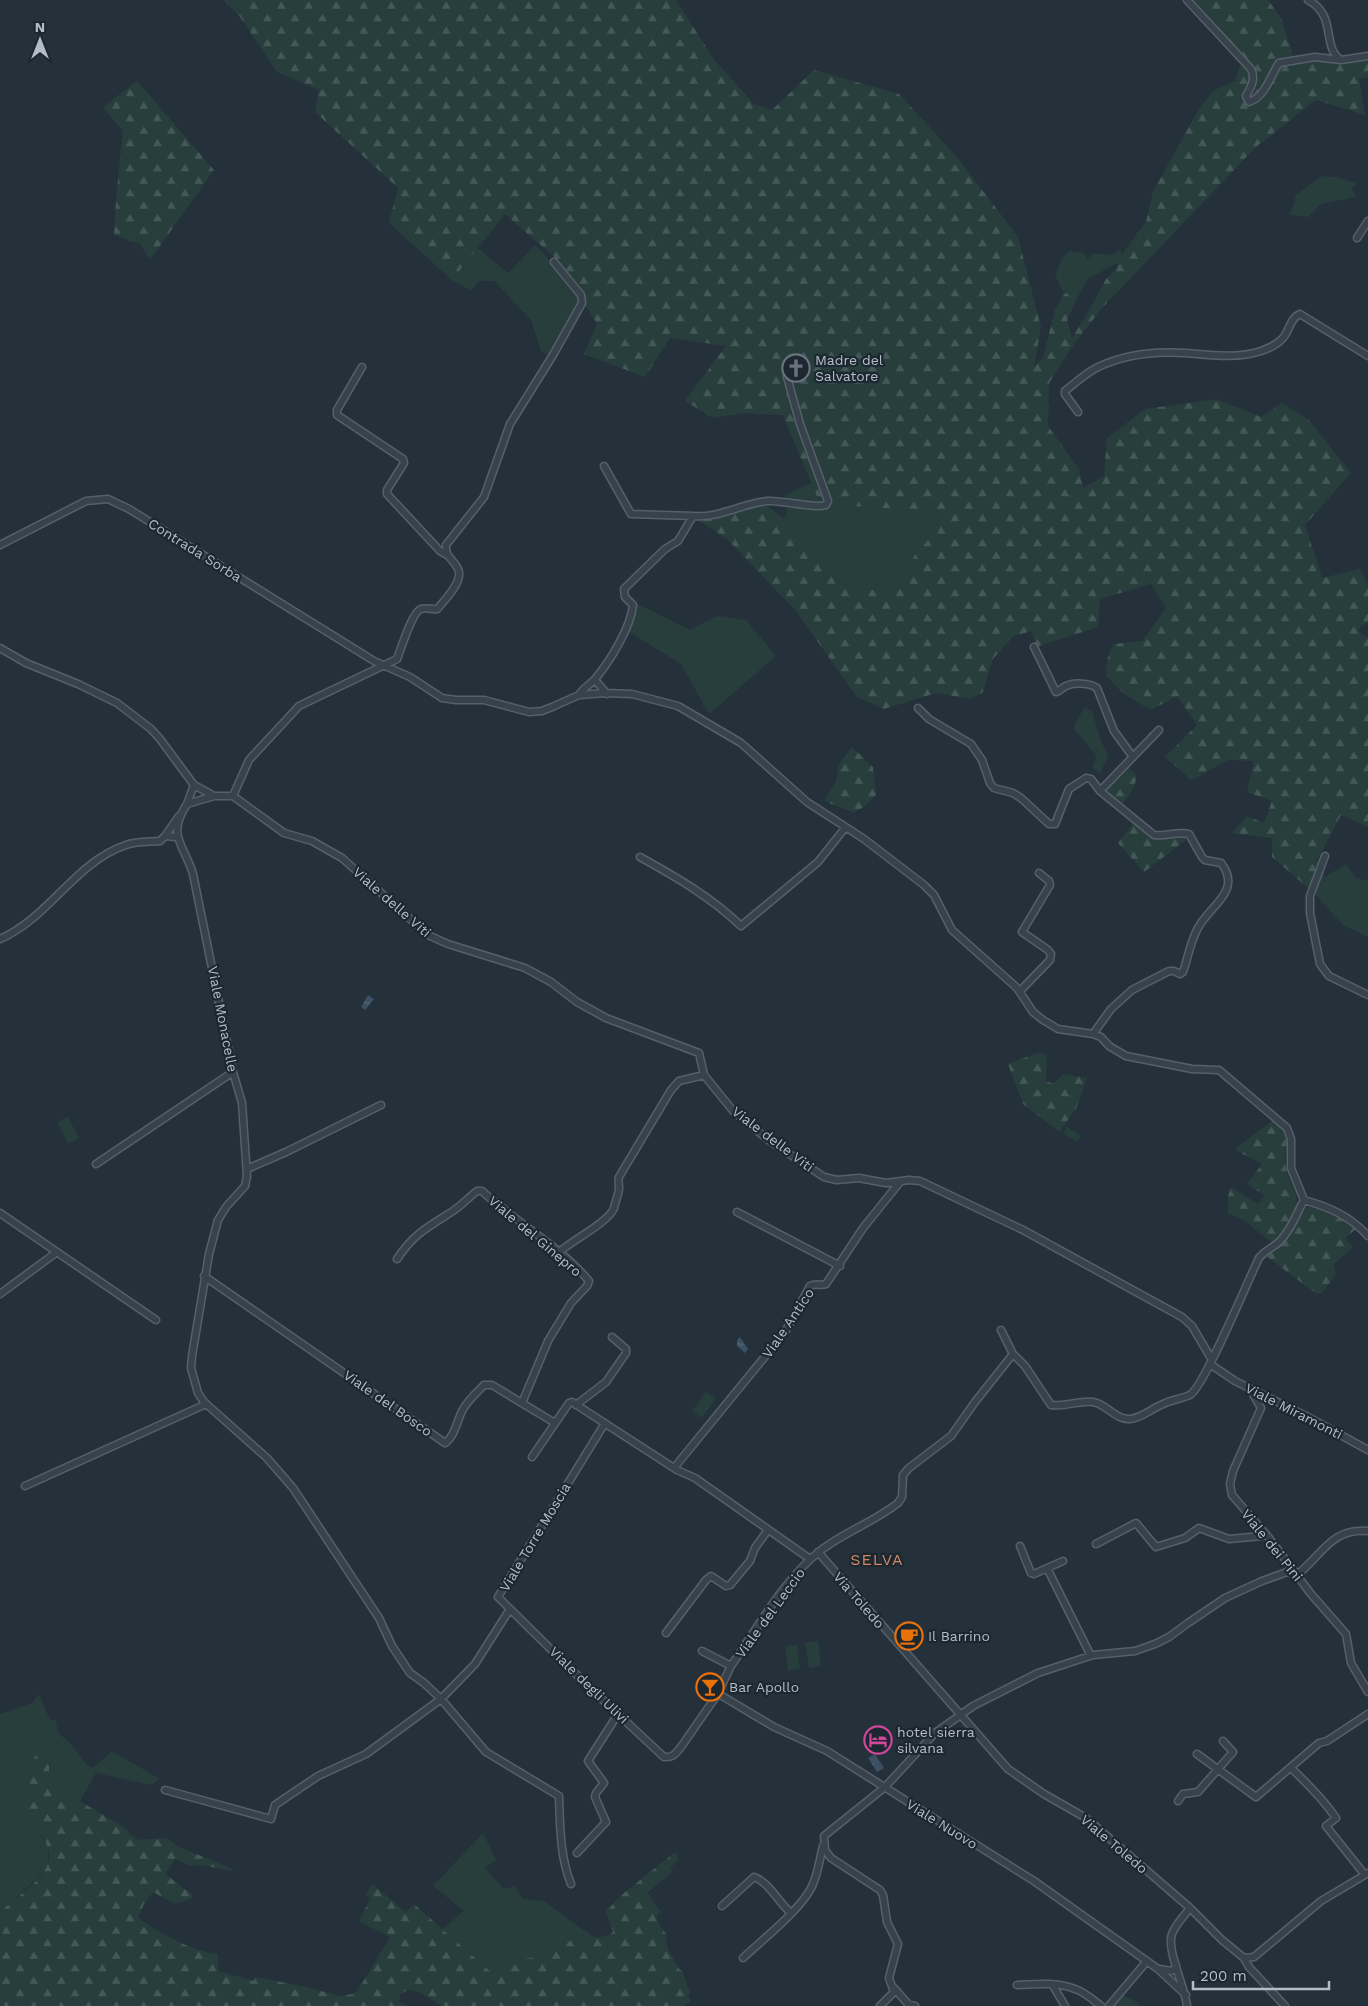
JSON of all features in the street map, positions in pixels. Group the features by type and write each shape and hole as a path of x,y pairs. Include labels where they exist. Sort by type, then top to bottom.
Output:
{"street":[{"path":"1187,0 1251,69 1253,83 1246,96 1249,102 1253,101 1260,94 1280,62 1315,57 1341,60 1368,56"},
{"path":"1308,0 1316,4 1324,13 1332,47 1336,58 1341,60"},
{"path":"1357,238 1368,221"},
{"path":"447,555 446,545 484,497 510,424 582,303 580,295 554,262"},
{"path":"1078,412 1065,394 1065,390 1095,368 1146,353 1183,353 1206,356 1259,352 1276,344 1285,337 1294,318 1300,314 1368,356"},
{"path":"187,804 198,799 214,796 232,796 249,760 299,706 397,659 410,624 418,610 422,608 437,609 448,598 457,582 458,568 447,555 440,552 386,494 404,463 403,459 336,414 336,410 362,367"},
{"path":"604,466 631,514 711,516 740,506 769,501 817,507 826,505 828,501 800,424 787,377"},
{"name":"Contrada Sorba","path":"0,545 86,501 108,499 129,509 383,666 410,677 442,698 496,702 529,712 542,711 579,695"},
{"path":"579,695 594,680 610,656 632,614 633,605 625,597 624,589 665,549 678,541 693,516"},
{"path":"0,648 26,663 117,702 151,729 194,785 214,796"},
{"path":"1034,648 1056,692 1067,685 1092,684 1097,688 1114,731 1133,757"},
{"path":"594,680 607,694"},
{"path":"579,695 632,694 678,706 741,743 807,802 864,839 924,885 934,895 952,930 1020,991 1033,1012 1058,1029 1092,1034 1126,1056 1192,1069 1219,1070 1287,1128 1291,1139 1291,1168 1304,1200"},
{"path":"918,708 929,719 971,744 982,760 990,783 994,788 1013,793 1021,798 1049,824 1056,824 1069,789 1086,778 1091,779 1100,791 1154,835 1159,836 1173,832 1189,834 1205,860 1221,863 1225,869 1229,883 1225,894 1215,908 1205,916 1197,929 1183,972 1180,974 1169,971 1132,990 1103,1018 1092,1034"},
{"path":"1100,791 1159,730"},
{"path":"0,939 21,929 84,870 99,860 126,845 160,841 187,804 194,785"},
{"name":"Viale delle Viti","path":"232,796 284,833 312,841 342,858 428,936 525,968 551,982 577,1002 606,1018 695,1050 701,1056 704,1075 734,1112 770,1141 824,1177 837,1180 859,1178 886,1184 909,1180 920,1181 955,1196 1023,1230 1182,1317 1192,1326 1209,1364"},
{"path":"165,836 176,837 180,815"},
{"path":"640,857 723,908 741,926 818,862 845,828"},
{"name":"Viale Monacelle","path":"176,837 189,861 193,874 233,1072 242,1103 247,1169 245,1186 226,1207 215,1227 204,1276 191,1368 198,1393 206,1404"},
{"path":"1326,856 1310,896 1310,913 1320,964 1329,976 1368,994"},
{"path":"1020,991 1050,960 1051,954 1022,932 1050,885 1049,881 1039,873"},
{"path":"96,1164 233,1072"},
{"path":"558,1253 569,1243 593,1229 614,1208 619,1189 619,1177 671,1090 679,1081 704,1075"},
{"path":"247,1169 381,1105"},
{"name":"Viale Antico","path":"674,1468 785,1332 810,1286 826,1284 840,1266 863,1228 900,1182"},
{"name":"Viale del Ginepro","path":"397,1259 408,1242 429,1225 451,1213 477,1191 482,1191 580,1271 588,1281 587,1286 571,1303 548,1341 522,1403"},
{"path":"1304,1200 1331,1208 1349,1219 1368,1236"},
{"path":"1001,1330 1013,1354 1026,1366 1042,1394 1051,1405 1062,1406 1086,1401 1095,1402 1120,1418 1138,1418 1162,1404 1191,1394 1218,1348 1258,1258 1263,1252 1279,1242 1288,1230 1304,1200"},
{"path":"737,1212 840,1266"},
{"path":"0,1214 156,1320"},
{"path":"0,1294 56,1252"},
{"name":"Viale del Bosco","path":"204,1276 445,1443 450,1440 470,1399 484,1385 492,1385 555,1422"},
{"path":"576,1405 606,1382 626,1353 626,1349 612,1337"},
{"name":"Viale del Leccio","path":"669,1758 681,1747 718,1693 731,1666 790,1581 818,1552 898,1503 902,1496 903,1475 909,1468 951,1436 1013,1354"},
{"name":"Viale Miramonti","path":"1209,1364 1250,1389 1306,1416 1368,1450"},
{"name":"Viale dei Pini","path":"1250,1389 1261,1408 1233,1471 1230,1484 1232,1495 1346,1634 1351,1663 1368,1692"},
{"path":"532,1457 555,1422 569,1403 572,1402 674,1468 695,1478 810,1560"},
{"path":"25,1486 206,1404 267,1458 286,1478 379,1618 402,1663 441,1699 486,1752 559,1796 560,1836 571,1884"},
{"name":"Viale Torre Moscia","path":"165,1790 271,1819 275,1805 318,1776 366,1754 441,1699 475,1664 510,1610 498,1597 605,1423"},
{"path":"1096,1544 1136,1524 1156,1547 1185,1538 1200,1528 1229,1539 1262,1536 1265,1533"},
{"path":"666,1633 711,1576 726,1586 730,1585 750,1561 755,1548 768,1530"},
{"path":"915,2006 908,2004 894,1988 889,1978 898,1944 887,1922 883,1895 880,1890 831,1858 825,1850 824,1836 885,1787 935,1733 961,1714 1038,1673 1091,1656 1135,1651 1156,1644 1226,1598 1262,1580 1287,1572 1297,1574 1341,1534 1355,1530 1368,1531"},
{"path":"1020,1546 1031,1573 1034,1574 1063,1561"},
{"name":"Via Toledo","path":"818,1552 961,1714"},
{"path":"1047,1568 1091,1656"},
{"name":"Viale degli Ulivi","path":"510,1610 664,1757 669,1758"},
{"name":"Viale del Leccio","path":"702,1651 731,1666"},
{"name":"Viale Nuovo","path":"718,1693 774,1727 827,1751 1034,1881 1158,1969 1186,1995"},
{"path":"577,1853 606,1822 595,1797 604,1783 588,1761 618,1714"},
{"name":"Viale Toledo","path":"961,1714 1008,1769 1044,1794 1086,1818 1190,1908 1222,1940 1244,1958 1249,1967 1285,2006"},
{"path":"1197,1754 1256,1797 1319,1744 1327,1741 1368,1714"},
{"path":"1178,1801 1184,1794 1198,1792 1233,1752 1223,1741"},
{"path":"1244,1958 1254,1957 1321,1901 1367,1874 1326,1826 1336,1818 1329,1807 1291,1768"},
{"path":"743,1958 790,1912 813,1885 824,1844"},
{"path":"722,1906 754,1877 758,1878 790,1912"},
{"path":"1187,2006 1186,1995 1171,1946 1171,1935 1190,1908"},
{"path":"1109,2006 1147,1961"},
{"path":"1167,1972 1174,1969 1176,1965"},
{"name":"Viale Nuovo","path":"1158,1969 1181,1978"},
{"path":"1171,1980 1181,1978"},
{"path":"1052,1984 1065,2006"},
{"path":"1017,1985 1052,1984 1076,1989 1101,2006"},
{"path":"880,2006 892,1996 894,1988"}],"green space":[{"path":"224,0 676,0 715,61 754,104 772,110 814,70 899,94 957,157 1018,237 1041,327 1034,366 1043,358 1055,309 1064,294 1081,290 1067,320 1072,338 1106,279 1116,270 1121,255 1146,222 1153,192 1200,107 1213,91 1235,81 1242,59 1189,0 1268,0 1281,18 1294,59 1337,59 1368,55 1368,77 1359,79 1365,115 1316,100 1256,147 1102,308 1072,347 1049,383 1048,426 1079,469 1083,488 1104,476 1107,438 1145,409 1217,399 1261,417 1282,403 1308,419 1351,473 1305,525 1322,578 1360,569 1368,584 1368,622 1357,630 1368,638 1368,827 1341,815 1317,860 1325,877 1314,893 1272,857 1272,838 1232,833 1247,816 1264,823 1272,801 1247,792 1254,761 1228,760 1192,780 1165,757 1197,725 1177,696 1151,710 1124,694 1106,676 1107,660 1113,644 1142,641 1166,608 1151,584 1100,599 1098,627 1036,647 1032,631 1013,636 992,660 983,692 971,699 936,693 884,709 857,697 796,611 727,539 693,517 756,497 783,518 807,551 839,583 862,589 893,591 908,571 914,556 928,540 943,512 852,506 817,497 783,415 743,413 713,418 685,401 726,346 670,338 645,377 584,354 597,324 562,264 505,214 452,280 389,223 398,188 315,112 319,90 277,72 240,17"},
{"path":"137,81 214,170 150,260 140,244 114,235 123,131 103,107"},
{"path":"1322,176 1336,177 1356,183 1352,189 1356,197 1321,204 1308,217 1290,215 1296,195"},
{"path":"535,245 549,259 580,299 550,357 541,351 531,320 494,281 479,281 471,291 452,280 478,248 508,273"},
{"path":"1121,249 1119,262 1088,279 1081,290 1064,294 1055,275 1062,258 1070,251 1084,253 1087,259 1094,253 1111,255"},
{"path":"811,483 817,497 852,506 943,512 928,540 914,556 908,571 894,591 862,589 839,583 807,551 783,518 787,514 785,495"},
{"path":"636,603 690,630 717,616 746,620 776,656 709,714 681,664 629,632"},
{"path":"1085,707 1092,711 1101,741 1108,755 1100,774 1092,767 1096,755 1075,730 1074,724"},
{"path":"852,747 873,767 876,795 865,806 854,813 824,801 836,782 839,764"},
{"path":"1128,767 1136,774 1135,782 1130,794 1122,804 1104,791"},
{"path":"1134,822 1154,837 1174,834 1185,837 1186,840 1144,872 1118,843"},
{"path":"1346,864 1356,878 1368,881 1368,937 1343,925 1314,893 1325,877"},
{"path":"1037,1053 1047,1054 1046,1081 1054,1084 1063,1074 1087,1078 1076,1109 1059,1132 1023,1104 1008,1064"},
{"path":"68,1117 79,1138 68,1144 57,1122"},
{"path":"1273,1120 1280,1123 1286,1133 1285,1161 1289,1178 1297,1197 1297,1204 1289,1224 1281,1236 1274,1242 1270,1241 1245,1221 1228,1213 1228,1196 1231,1187 1258,1204 1264,1195 1247,1184 1262,1164 1239,1152 1236,1148"},
{"path":"1067,1127 1081,1136 1077,1142 1063,1133"},
{"path":"1313,1206 1334,1213 1356,1229 1345,1238 1353,1247 1334,1264 1336,1274 1322,1293 1317,1294 1266,1256 1270,1252 1277,1251 1306,1207"},
{"path":"706,1392 716,1398 702,1418 692,1411"},
{"path":"818,1641 821,1666 809,1668 805,1643"},
{"path":"797,1645 800,1669 788,1671 785,1646"},
{"path":"39,1694 50,1720 55,1720 59,1734 68,1741 87,1765 93,1768 112,1751 160,1779 150,1785 96,1773 80,1801 49,1783 49,1765 57,1748 23,1806 48,1847 48,1865 38,1878 0,1912 0,1714 32,1703"},
{"path":"57,1748 49,1765 49,1783 127,1829 130,1834 139,1840 165,1838 179,1847 233,1869 233,1871 200,1865 190,1866 175,1859 165,1874 193,1895 191,1899 175,1904 153,1892 144,1904 138,1918 186,1945 218,1954 218,1971 254,1981 255,1977 307,1987 339,1996 353,1994 358,1990 390,1937 359,1921 371,1897 366,1895 372,1884 406,1912 414,1904 492,1973 499,1962 506,1958 523,1959 534,1957 588,1933 600,1937 613,1932 606,1911 624,1893 675,1852 679,1860 670,1868 672,1872 647,1893 661,1912 657,1915 657,1921 666,1934 667,1947 682,1971 691,2001 684,2006 442,2006 419,1992 408,1990 400,1994 399,2002 408,2006 0,2006 0,1912 39,1878 47,1866 49,1858 46,1842 23,1805 27,1776 32,1761 41,1751"},
{"path":"483,1833 496,1860 485,1868 504,1889 515,1886 523,1899 544,1901 588,1933 534,1957 523,1959 506,1958 499,1962 492,1973 442,1929 464,1911 433,1886"},
{"path":"1120,1995 1133,2000 1139,2006 1109,2006"}],"water":[{"path":"368,995 374,999 365,1010 361,1007"},
{"path":"740,1337 748,1349 745,1353 737,1346 737,1340"},
{"path":"875,1754 884,1768 877,1772 868,1758"}],"place":[{"name":"Madre del Salvatore","path":"796,368"},
{"name":"Il Barrino","path":"909,1636"},
{"name":"Bar Apollo","path":"710,1687"},
{"name":"hotel sierra silvana","path":"878,1740"}],"district":[{"name":"SELVA","path":"877,1559"}]}
